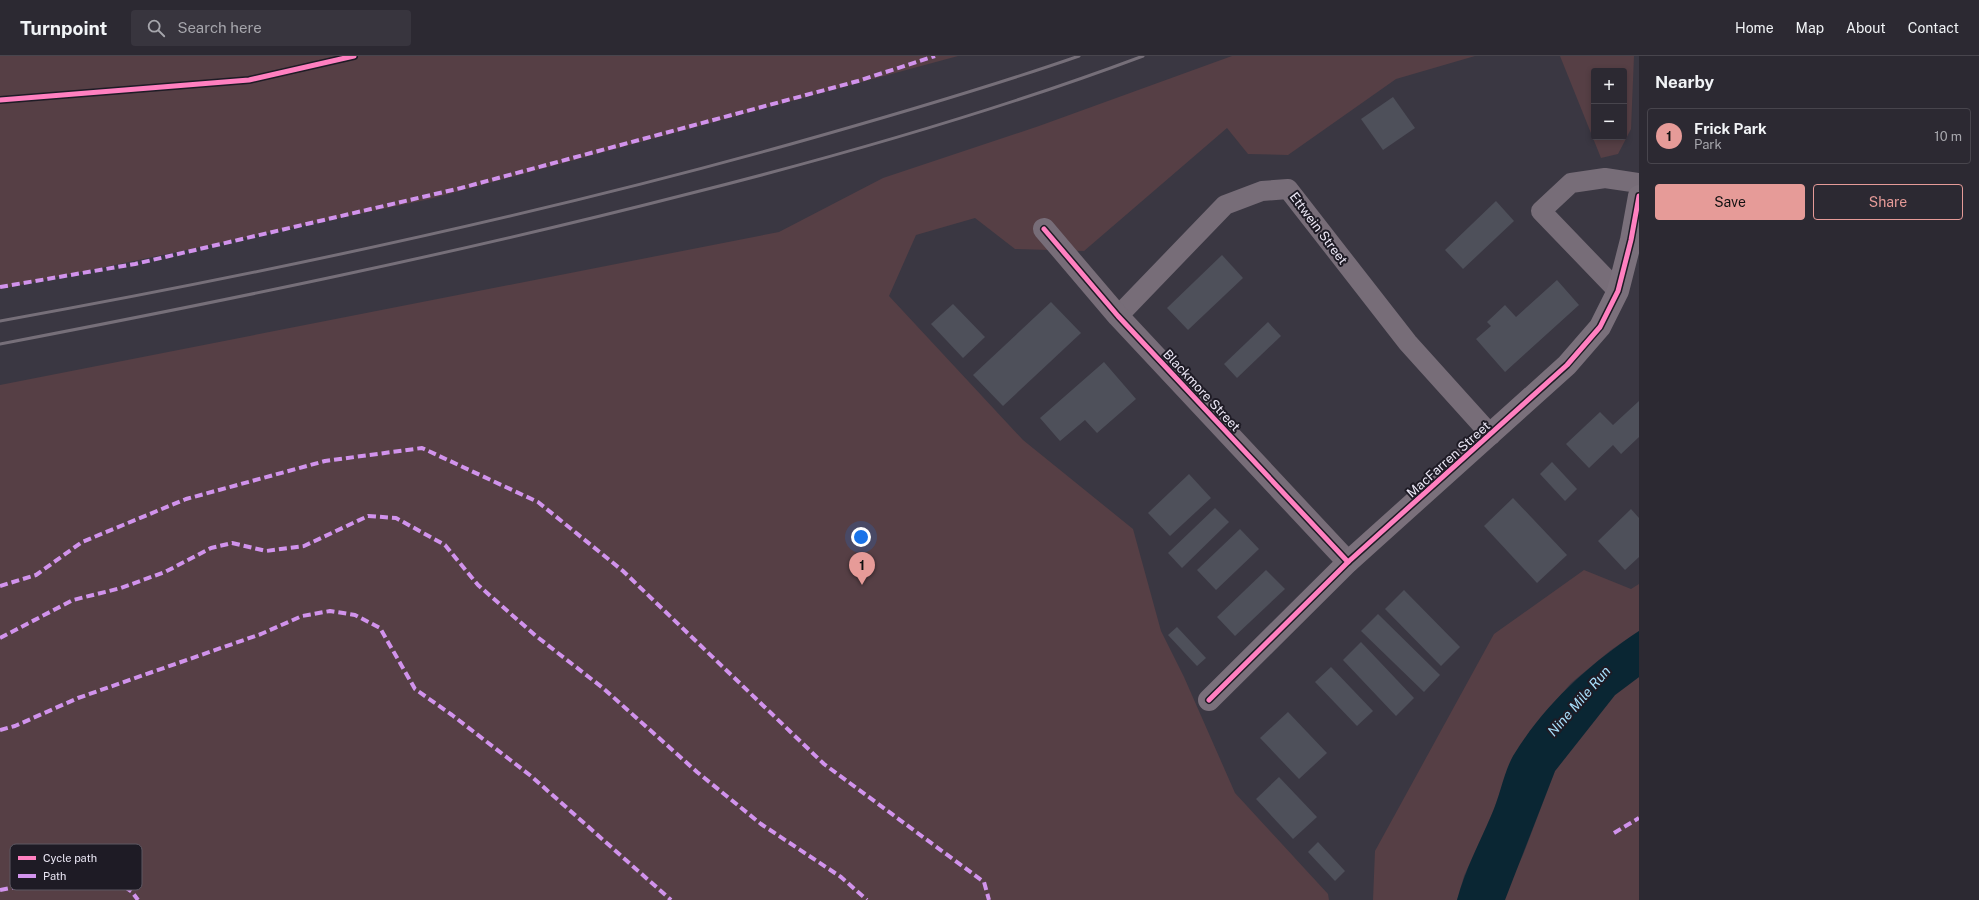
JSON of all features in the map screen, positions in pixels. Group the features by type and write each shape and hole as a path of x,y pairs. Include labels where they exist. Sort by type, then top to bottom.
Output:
{"street":[{"name":"MacFarren Street","path":"1209,700 1348,562 1491,435 1567,365 1600,327 1618,291 1631,240 1639,196"},
{"name":"Blackmore Street","path":"1044,229 1118,316 1348,562"}],"lane":[{"path":"1618,291 1541,211 1571,183 1605,178 1639,183"},
{"name":"Ettwein Street","path":"1118,316 1226,205 1262,191 1288,189 1408,343 1491,435"}],"shaded area":[{"path":"0,56 958,56 430,199 0,289"},
{"path":"1232,56 1475,56 1396,79 1288,155 1248,154 1227,128 1084,251 1015,249 975,218 916,235 889,296 1023,440 1133,529 1161,631 1184,677 1235,793 1328,894 1329,900 0,900 0,385 779,232 883,178 1039,126"},
{"path":"1560,56 1634,56 1631,129 1627,137 1627,68 1591,68 1591,133"},
{"path":"1594,140 1625,140 1618,154 1601,158"},
{"path":"1584,570 1631,589 1639,584 1639,631 1611,650 1571,683 1544,715 1513,757 1492,814 1464,876 1457,900 1373,900 1375,851 1494,634"},
{"path":"1639,677 1639,900 1502,900 1523,855 1555,771 1615,695"}],"water":[{"name":"Nine Mile Run","path":"1639,631 1639,677 1615,695 1555,771 1505,900 1457,900 1468,868 1494,809 1510,763 1525,737 1553,703 1585,672"}],"building":[{"path":"1393,97 1415,128 1383,150 1361,119"},
{"path":"1496,201 1514,221 1463,269 1445,250"},
{"path":"1222,255 1243,278 1188,330 1167,308"},
{"path":"1557,280 1579,305 1505,372 1476,339 1491,326 1487,322 1505,305 1516,317"},
{"path":"1051,302 1081,333 1003,406 973,375"},
{"path":"953,304 985,337 963,358 931,324"},
{"path":"1268,322 1281,336 1237,378 1224,364"},
{"path":"1104,362 1136,399 1097,433 1085,420 1060,441 1040,418"},
{"path":"1639,401 1639,437 1621,454 1613,445 1589,468 1566,444 1600,412 1613,425"},
{"path":"1552,462 1577,489 1565,501 1540,474"},
{"path":"1189,474 1211,498 1170,536 1148,513"},
{"path":"1513,498 1567,555 1537,583 1484,526"},
{"path":"1215,508 1229,522 1182,568 1168,553"},
{"path":"1631,509 1639,518 1639,557 1625,570 1598,541"},
{"path":"1240,529 1259,549 1216,590 1197,570"},
{"path":"1266,570 1285,589 1235,636 1217,617"},
{"path":"1404,590 1460,647 1441,666 1385,609"},
{"path":"1378,614 1440,675 1424,692 1361,631"},
{"path":"1177,627 1206,658 1197,666 1168,635"},
{"path":"1361,642 1414,698 1396,716 1343,660"},
{"path":"1331,667 1373,711 1357,726 1315,682"},
{"path":"1288,712 1327,753 1299,779 1260,738"},
{"path":"1279,777 1317,817 1293,839 1256,799"},
{"path":"1318,842 1345,871 1335,881 1308,852"}],"railway":[{"path":"0,321 100,303 298,263 397,242 595,196 693,171 863,124 1079,56"},
{"path":"0,344 343,275 514,237 684,195 800,165 916,132 1030,96 1143,56"}],"marked path":[{"path":"0,287 135,264 461,188 858,81 935,56"},
{"path":"0,586 36,575 82,542 186,499 325,461 422,448 538,502 623,571 824,764 984,882 989,900"},
{"path":"0,638 73,600 121,588 165,572 211,548 232,543 266,551 304,546 368,516 396,518 445,545 478,585 536,636 603,688 697,772 761,824 841,877 867,900"},
{"path":"0,730 15,726 78,698 261,634 302,616 330,611 355,615 380,628 415,689 452,715 531,776 671,900"},
{"path":"1614,833 1639,818"},
{"path":"0,890 10,888"},
{"path":"129,890 138,900"}],"cycle path":[{"path":"0,100 249,80 354,56"},
{"path":"1209,700 1348,562 1567,365 1600,327 1618,291 1631,240 1639,196"},
{"path":"1044,229 1118,316 1348,562"}],"place":[{"name":"Frick Park","path":"862,585"}]}
